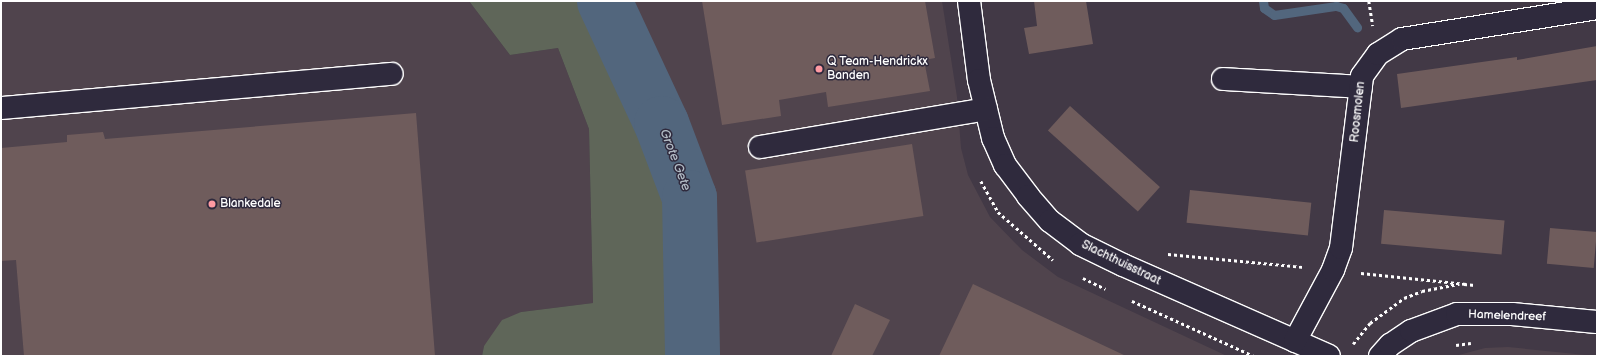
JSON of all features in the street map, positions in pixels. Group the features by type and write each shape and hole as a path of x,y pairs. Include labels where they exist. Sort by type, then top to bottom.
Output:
{"street":[{"name":"Slachthuisstraat","path":"969,1 979,80 993,138 1005,165 1050,221 1080,244 1329,356"},
{"name":"Roosmolen","path":"1295,341 1333,270 1345,231 1362,76 1378,54 1402,39 1597,8"},
{"path":"1,108 392,74"},
{"path":"1223,79 1361,87"},
{"path":"760,147 986,109"},
{"name":"Hamelendreef","path":"1380,356 1390,345 1411,331 1457,314 1512,314 1597,322"}],"path":[{"path":"1166,253 1466,284"},
{"path":"1450,347 1476,342"}],"shaded area":[{"path":"1,1 469,1 510,55 558,48 589,129 593,303 521,312 484,346 482,356 1,356"},
{"path":"604,1 942,1 957,97 961,148 968,175 990,217 1022,250 1058,277 1227,356 692,356 689,197 661,123"},
{"path":"1508,347 1595,356 1455,356 1485,348"}],"green space":[{"path":"469,1 604,1 661,123 689,197 692,356 482,356 484,346 502,320 521,312 593,303 589,129 558,48 510,55"}],"building":[{"name":"Q Team-Hendrickx Banden","path":"702,1 925,1 935,58 924,60 930,91 828,107 826,92 779,100 781,116 722,125"},
{"path":"1034,1 1086,1 1093,44 1029,54 1024,28 1037,26"},
{"path":"1597,46 1597,80 1401,108 1397,74 1517,57 1517,60"},
{"path":"1070,106 1160,187 1138,211 1048,131"},
{"name":"Blankedale","path":"416,113 435,356 24,356 16,260 1,261 1,148 67,142 67,135 103,132 105,139"},
{"path":"912,144 923,216 757,243 745,170"},
{"path":"1190,190 1311,203 1308,236 1187,223"},
{"path":"1384,210 1505,221 1502,254 1381,244"},
{"path":"1550,228 1597,232 1594,268 1547,264"},
{"path":"973,284 1126,356 939,356"},
{"path":"855,304 890,320 872,356 831,356"}],"waterway":[{"name":"Grote Gete","path":"604,1 661,123 689,197 692,356"},
{"path":"1263,1 1264,8 1274,15 1336,6 1343,8 1357,27"}],"place":[{"name":"Q Team-Hendrickx Banden","path":"819,69"},
{"name":"Blankedale","path":"212,204"}]}
